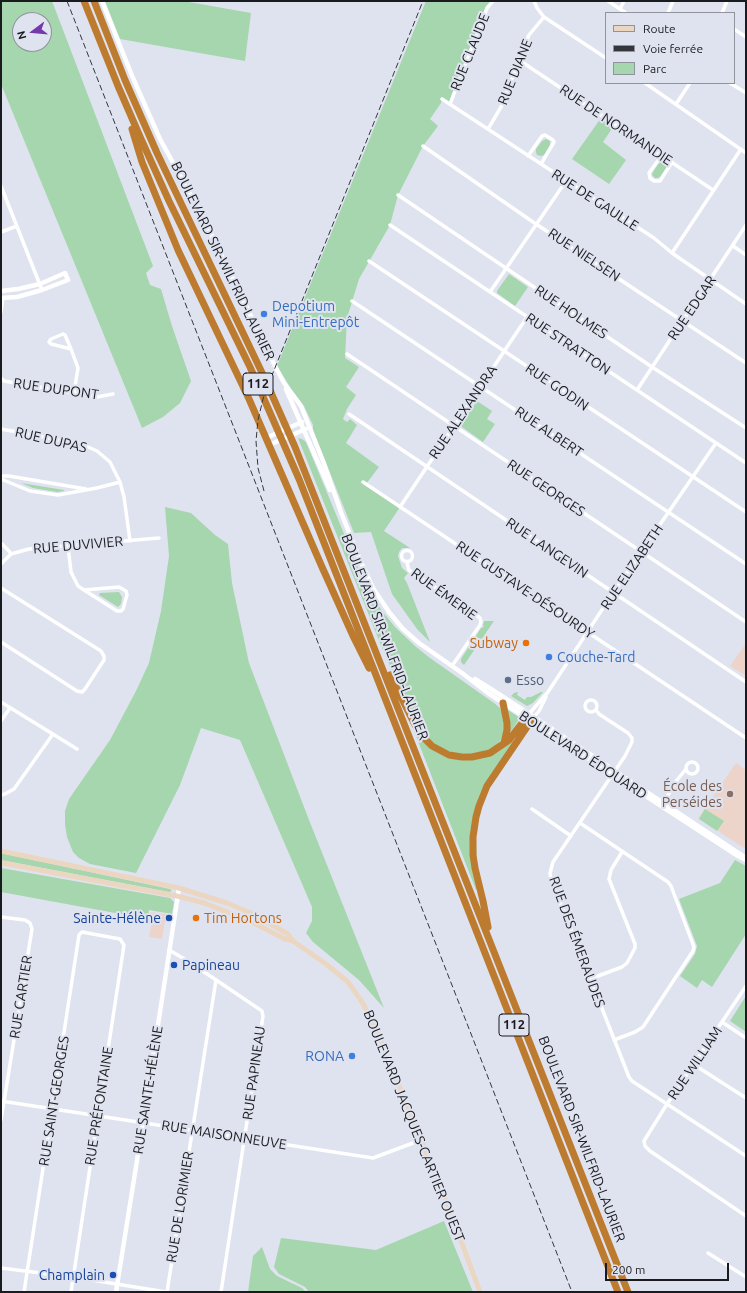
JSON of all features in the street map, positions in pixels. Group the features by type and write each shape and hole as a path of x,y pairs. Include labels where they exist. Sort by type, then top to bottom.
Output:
{"highway":[{"name":"BOULEVARD SIR-WILFRID-LAURIER","path":"84,1 125,102 160,181 248,362 277,427 314,517 618,1292"},
{"name":"BOULEVARD SIR-WILFRID-LAURIER","path":"94,1 125,80 159,158 265,379 295,447 372,639 628,1292"},
{"path":"125,102 142,162 172,236 268,442 309,539 354,638 388,705"},
{"path":"372,639 417,728 429,743 446,754 469,758 488,754 510,738 530,717"},
{"path":"503,703 507,723 504,743"},
{"path":"490,941 483,901 474,864 474,825 479,806 487,786 530,717"}],"main road":[{"name":"BOULEVARD JACQUES-CARTIER OUEST","path":"1,851 178,888 207,896 253,914 288,934 294,941 348,982 362,1002 375,1026 450,1212 480,1292"},
{"name":"BOULEVARD JACQUES-CARTIER OUEST","path":"1,863 13,864 177,896 220,908 248,920 285,939 294,941"}],"street":[{"name":"BOULEVARD SIR-WILFRID-LAURIER","path":"102,1 156,130 207,225 284,383"},
{"name":"RUE CLAUDE","path":"450,104 487,8 492,1"},
{"path":"534,1 544,17 605,57"},
{"path":"608,1 624,12"},
{"path":"620,9 624,1"},
{"path":"668,12 673,1"},
{"path":"722,12 728,1"},
{"name":"RUE DIANE","path":"488,129 501,107 529,35 544,17"},
{"path":"735,30 746,37"},
{"name":"RUE DE NORMANDIE","path":"519,60 713,190"},
{"path":"646,84 746,153"},
{"path":"676,104 689,84"},
{"path":"732,84 746,93"},
{"name":"RUE DE GAULLE","path":"442,99 654,238 672,253 746,304"},
{"path":"528,156 542,136 545,135 553,140 554,142 540,164"},
{"name":"RUE NIELSEN","path":"423,146 746,363"},
{"path":"672,253 741,149"},
{"path":"662,155 649,173 650,178 654,181 660,181 672,162"},
{"path":"490,292 566,181"},
{"path":"1,186 42,290"},
{"name":"RUE HOLMES","path":"398,195 652,367 746,428"},
{"name":"RUE STRATTON","path":"390,225 746,463"},
{"name":"RUE EDGAR","path":"637,390 746,225"},
{"path":"1,232 18,226"},
{"path":"733,246 746,255"},
{"name":"RUE GODIN","path":"369,260 746,512"},
{"path":"1,291 40,284 65,274 68,280 42,290 17,297 2,298 1,312"},
{"name":"RUE ALBERT","path":"352,300 746,564"},
{"name":"RUE ALEXANDRA","path":"400,507 527,317"},
{"path":"71,349 51,344 49,342 51,339 63,334 65,335 71,349 78,368 74,393"},
{"name":"RUE GEORGES","path":"346,354 746,622"},
{"name":"RUE DUPONT","path":"1,378 4,381 97,397 112,394"},
{"name":"BOULEVARD ÉDOUARD","path":"284,383 301,406 323,460 342,515"},
{"name":"BOULEVARD ÉDOUARD","path":"284,383 300,423 342,515 366,574 382,603 396,621 427,649 503,703 530,717"},
{"name":"RUE LANGEVIN","path":"349,414 746,682"},
{"path":"268,442 274,435 307,420"},
{"path":"268,442 277,441 309,427"},
{"name":"RUE DUPAS","path":"1,429 81,444 96,451 110,462 120,482 124,497 130,541"},
{"name":"RUE ELIZABETH","path":"530,717 539,711 548,692 613,593 716,443"},
{"path":"1,477 9,476 89,489"},
{"path":"1,477 30,491 49,495 58,495 120,482"},
{"name":"RUE GUSTAVE-DÉSOURDY","path":"363,482 746,738"},
{"name":"RUE DUVIVIER","path":"11,554 29,549 159,538"},
{"path":"1,543 11,554 1,564"},
{"path":"68,546 71,572 78,586 84,590 117,612 123,609 127,595 126,592 119,587 84,590"},
{"name":"RUE ÉMERIE","path":"407,562 409,570 480,618 480,624 452,666"},
{"path":"1,588 101,651 104,656 104,660 82,692 77,691 1,642"},
{"name":"BOULEVARD ÉDOUARD","path":"462,673 491,689 530,717 746,858"},
{"path":"1,702 76,749"},
{"path":"1,721 10,708"},
{"name":"RUE DES ÉMERAUDES","path":"596,710 599,714 628,733 632,738 631,746 552,864 550,873 551,880 629,1077 632,1081 746,1156"},
{"path":"1,795 14,789 52,734"},
{"path":"662,804 686,769"},
{"path":"532,809 571,836"},
{"path":"580,823 668,882 671,886 694,947 693,951 643,1027 635,1032 614,1040"},
{"path":"590,979 627,964 636,948 609,879 610,870 622,852"},
{"name":"RUE SAINTE-HÉLÈNE","path":"116,1292 178,888"},
{"name":"RUE CARTIER","path":"1,917 25,920 30,924 32,929 2,1101 1,1120"},
{"name":"RUE SAINT-GEORGES","path":"24,1292 79,935 82,932 103,936"},
{"name":"RUE PRÉFONTAINE","path":"71,1292 124,944 120,939 103,936"},
{"name":"RUE PAPINEAU","path":"169,950 188,961 262,1011 263,1016 221,1292"},
{"name":"RUE DE LORIMIER","path":"166,1292 216,980"},
{"name":"RUE WILLIAM","path":"746,986 644,1141 645,1146 650,1151 746,1216"},
{"path":"722,1022 746,1038"},
{"path":"694,1064 746,1098"},
{"name":"RUE MAISONNEUVE","path":"2,1101 373,1158 421,1140"},
{"path":"708,1253 746,1277"},
{"path":"1,1268 73,1277 166,1292"}],"shaded area":[{"path":"746,643 746,676 730,666"},
{"name":"École des Perséides","path":"736,763 746,770 746,845 744,848 698,818"},
{"path":"150,912 166,914 162,939 149,937 152,920 149,919"}],"green space":[{"path":"1,1 52,1 153,266 146,273 150,285 161,289 191,381 180,403 163,417 142,428 1,84"},
{"path":"105,1 183,1 251,13 245,61 120,39"},
{"path":"426,1 493,1 487,8 450,104 442,99 441,103 430,119 438,126 423,146 398,195 390,225 359,279 347,318 345,358 359,367 346,387 356,395 347,409 343,419 347,422 350,419 357,425 346,443 379,467 366,484 400,507 384,531 410,548 402,548 398,556 402,568 408,573 404,578 430,642 417,629 392,594 371,532 354,533 313,430 313,425 304,406 277,366"},
{"path":"601,118 613,127 603,142 626,160 609,184 572,159"},
{"path":"546,139 550,141 550,146 544,155 537,155 536,149 542,141"},
{"path":"662,161 666,163 667,167 660,177 655,178 652,175 653,172"},
{"path":"509,274 528,287 515,306 497,293"},
{"path":"477,401 492,411 487,419 495,424 483,442 461,425"},
{"path":"298,438 306,442 362,577 370,593 382,611 395,627 415,646 500,708 506,724 501,740 493,749 472,754 454,753 441,748 429,740 419,727 380,643"},
{"path":"21,483 64,491 57,492 33,488"},
{"path":"165,507 191,513 215,535 228,544 232,583 249,663 309,820 384,1008 359,980 313,942 306,933 312,921 312,907 240,740 201,728 180,785 136,873 90,864 79,858 73,852 67,837 65,824 65,811 69,799 110,740 149,663 161,611 169,556"},
{"path":"119,592 122,597 121,604 118,607 99,595 100,593"},
{"path":"484,621 494,621 464,665 461,662 461,659 481,628 484,626"},
{"path":"518,692 517,695 525,700 527,697 543,692 533,703 527,706 511,696"},
{"path":"508,710 520,718 507,737"},
{"path":"416,730 430,746 473,759 512,739 514,740 475,815 478,889 476,890 414,731"},
{"path":"705,809 724,821 717,831 699,819"},
{"path":"1,853 170,889 172,891 169,892 1,860"},
{"path":"735,860 746,866 746,934 712,987 702,980 697,988 680,976 695,954 697,946 679,899 720,883"},
{"path":"1,868 170,898 174,902 172,914 149,910 148,919 1,892"},
{"path":"746,996 746,1032 730,1021"},
{"path":"444,1221 473,1292 309,1292 305,1287 279,1274 274,1267 281,1238 376,1250"},
{"path":"262,1247 270,1269 277,1276 302,1288 306,1292 248,1292 253,1256"}],"railway":[{"path":"67,1 572,1292"},
{"path":"264,491 258,468 256,441 258,420 264,395 423,1"}],"place":[{"name":"Depotium Mini-Entrepôt","path":"264,314"},
{"name":"Subway","path":"526,643"},
{"name":"Couche-Tard","path":"549,657"},
{"name":"Esso","path":"508,680"},
{"name":"École des Perséides","path":"730,794"},
{"name":"Sainte-Hélène","path":"169,918"},
{"name":"Tim Hortons","path":"196,918"},
{"name":"Papineau","path":"174,965"},
{"name":"RONA","path":"352,1056"},
{"name":"Champlain","path":"113,1275"}]}
